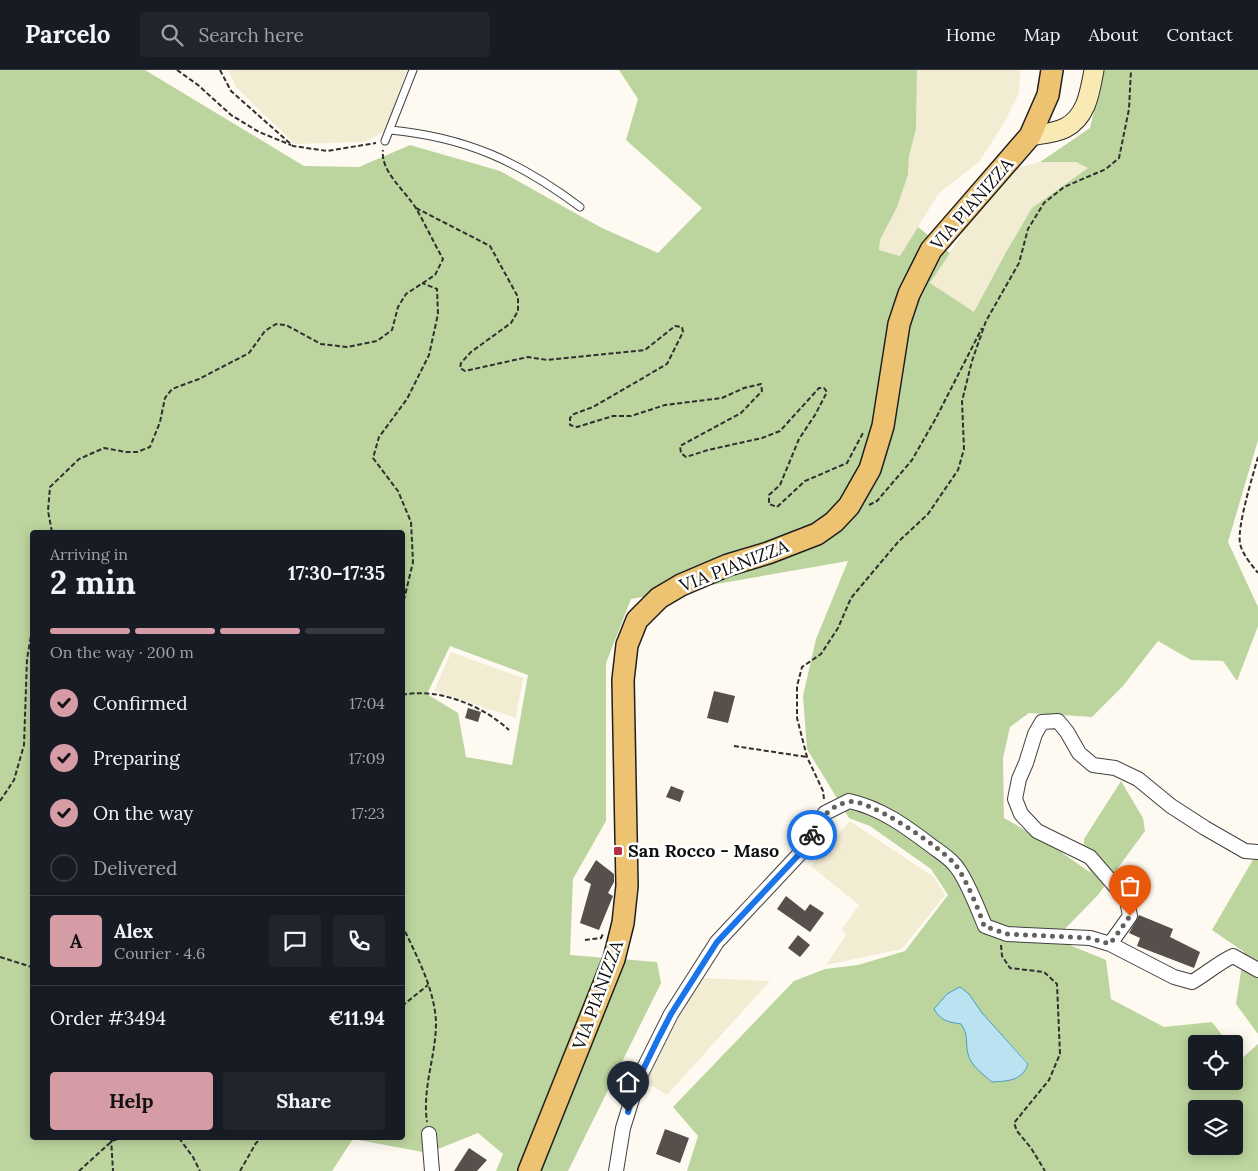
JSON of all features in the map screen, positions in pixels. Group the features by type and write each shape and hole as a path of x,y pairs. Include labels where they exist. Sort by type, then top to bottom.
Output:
{"main road":[{"name":"VIA PIANIZZA","path":"529,1171 614,960 623,922 627,886 623,680 627,644 637,620 659,598 681,585 728,565 768,554 817,534 834,522 849,506 870,469 883,426 899,324 909,294 931,250 1030,136 1048,95 1052,70"}],"street":[{"path":"1030,136 1065,128 1080,117 1088,99 1094,70"},
{"path":"1110,944 1130,916 1127,900 1090,857 1037,831 1022,814 1015,799 1018,779 1026,763 1035,734 1042,722 1058,721 1067,732 1079,754 1093,765 1115,768 1138,779 1171,806 1205,828 1245,851 1258,852"},
{"path":"616,1171 624,1128 638,1080 671,1014 717,942 806,847 825,813 849,801 872,807 912,831 955,864 980,913 984,926 1007,934 1090,938 1110,944 1174,977 1192,982 1206,974 1217,964 1233,956 1258,970"},
{"path":"429,1134 432,1171"}],"lane":[{"path":"385,141 413,70"},
{"path":"390,130 447,139 478,149 516,165 550,184 580,207"}],"path":[{"path":"52,530 48,511 50,487 79,459 104,448 137,452 150,447 160,422 164,398 172,389 199,379 248,353 265,331 276,324 286,325 321,344 347,347 377,341 392,330 398,307 406,294 435,275 443,259 416,208 387,169 382,156 385,141 362,147 327,151 293,146 259,132 231,116 198,85 177,70"},
{"path":"220,70 231,91 293,146"},
{"path":"868,506 877,502 912,460 1020,263 1028,229 1044,203 1064,187 1106,169 1119,158 1129,109 1131,70"},
{"path":"416,208 490,246 518,297 518,311 511,323 461,363 460,368 465,372 528,357 547,360 645,350 675,326 682,327 683,332 666,364 593,407 574,414 570,418 570,425 577,427 613,416 631,416 665,405 722,398 744,388 761,384 762,391 742,413 680,446 681,453 686,457 762,438 780,431 820,388 824,388 827,392 799,439 780,485 770,496 769,504 777,506 805,481 847,464 864,430"},
{"path":"405,595 413,562 411,522 398,491 373,458 379,437 407,399 431,348 438,314 437,290 422,284"},
{"path":"825,813 823,791 807,757 797,718 796,686 802,667 821,654 838,628 852,598 898,542 928,514 958,470 964,449 962,400 972,361 986,322"},
{"path":"1258,457 1241,524 1240,542 1246,558 1258,573"},
{"path":"0,801 14,780 24,745 27,659 30,642"},
{"path":"405,694 438,695 472,706 500,722 509,730"},
{"path":"734,746 807,757"},
{"path":"405,932 429,985 436,1023 424,1105 429,1134"},
{"path":"1007,934 1001,943 1002,956 1010,968 1044,972 1057,984 1060,1054 1049,1080 1014,1123 1017,1132 1031,1148 1045,1171"},
{"path":"0,957 30,966"},
{"path":"405,1004 429,985"},
{"path":"79,1171 110,1140"},
{"path":"111,1140 113,1171"},
{"path":"179,1140 200,1171"},
{"path":"240,1171 260,1140"}],"shaded area":[{"path":"228,70 407,70 386,131 364,142 295,144 236,87"},
{"path":"917,70 1020,70 1019,93 1003,125 979,162 939,193 900,256 879,250 880,240 897,207 908,175 909,156 916,129"},
{"path":"1040,162 1076,162 1089,167 1032,208 974,313 930,283 973,217 1017,168"},
{"path":"451,652 523,678 516,718 434,691"},
{"path":"850,821 934,877 945,895 902,949 826,965 846,935 842,929 859,905 811,866"},
{"path":"702,978 770,981 667,1095 647,1083 654,1058"}],"green space":[{"path":"0,70 145,70 304,166 359,167 410,145 500,171 600,227 658,253 702,208 626,140 638,99 619,70 917,70 916,129 909,156 908,175 897,207 880,240 879,250 900,256 918,227 950,253 930,283 974,312 1032,208 1088,168 1076,162 1040,162 1090,128 1104,70 1258,70 1258,440 1228,542 1258,607 1258,626 1237,681 1223,661 1191,660 1158,641 1123,686 1092,717 1029,713 1010,727 1003,758 1004,818 1054,847 1091,873 1083,859 1084,839 1121,781 1143,818 1145,831 1098,895 1055,939 1106,960 1111,999 1164,1027 1212,1022 1222,1035 1188,1035 1188,1090 1243,1090 1243,1057 1258,1044 1258,1171 687,1171 698,1136 673,1107 794,981 825,969 858,965 905,951 948,895 931,869 870,826 849,818 807,749 803,696 816,639 848,561 631,599 606,663 606,821 573,879 570,955 657,962 661,983 568,1171 496,1171 503,1154 478,1133 428,1153 358,1140 405,1140 405,530 30,530 30,1140 352,1140 332,1171 0,1171","holes":["450,646 528,675 512,765 466,757 458,713 427,694","969,994 982,1013 1028,1063 968,1054 967,1033 961,1023 945,1020 934,1009"]},
{"path":"1258,851 1258,1034 1236,1004 1244,952 1212,930"}],"water":[{"path":"960,987 969,994 982,1013 1028,1064 1018,1077 992,1082 972,1062 967,1049 966,1035 961,1024 945,1020 934,1009 947,994"}],"building":[{"path":"714,691 735,696 728,723 707,718"},
{"path":"468,708 481,712 478,722 465,718"},
{"path":"671,786 684,791 680,802 666,797"},
{"path":"596,860 614,874 614,882 608,893 613,896 599,930 580,923 591,884 584,880"},
{"path":"786,896 805,911 810,904 824,913 810,932 777,909"},
{"path":"1139,915 1173,929 1170,937 1200,952 1194,968 1137,946 1140,938 1129,933"},
{"path":"798,935 810,945 800,957 788,948"},
{"path":"665,1129 689,1138 680,1163 656,1154"},
{"path":"469,1148 487,1160 477,1171 454,1171"}],"way so far":[{"path":"812,835 825,813 835,807 849,801 872,807 912,831 955,864 980,913 984,926 1007,934 1090,938 1110,944 1130,916"}],"place":[{"name":"San Rocco - Maso","path":"618,851"}],"route":[{"path":"628,1112 638,1080 671,1014 717,942 806,847 812,835"}]}
